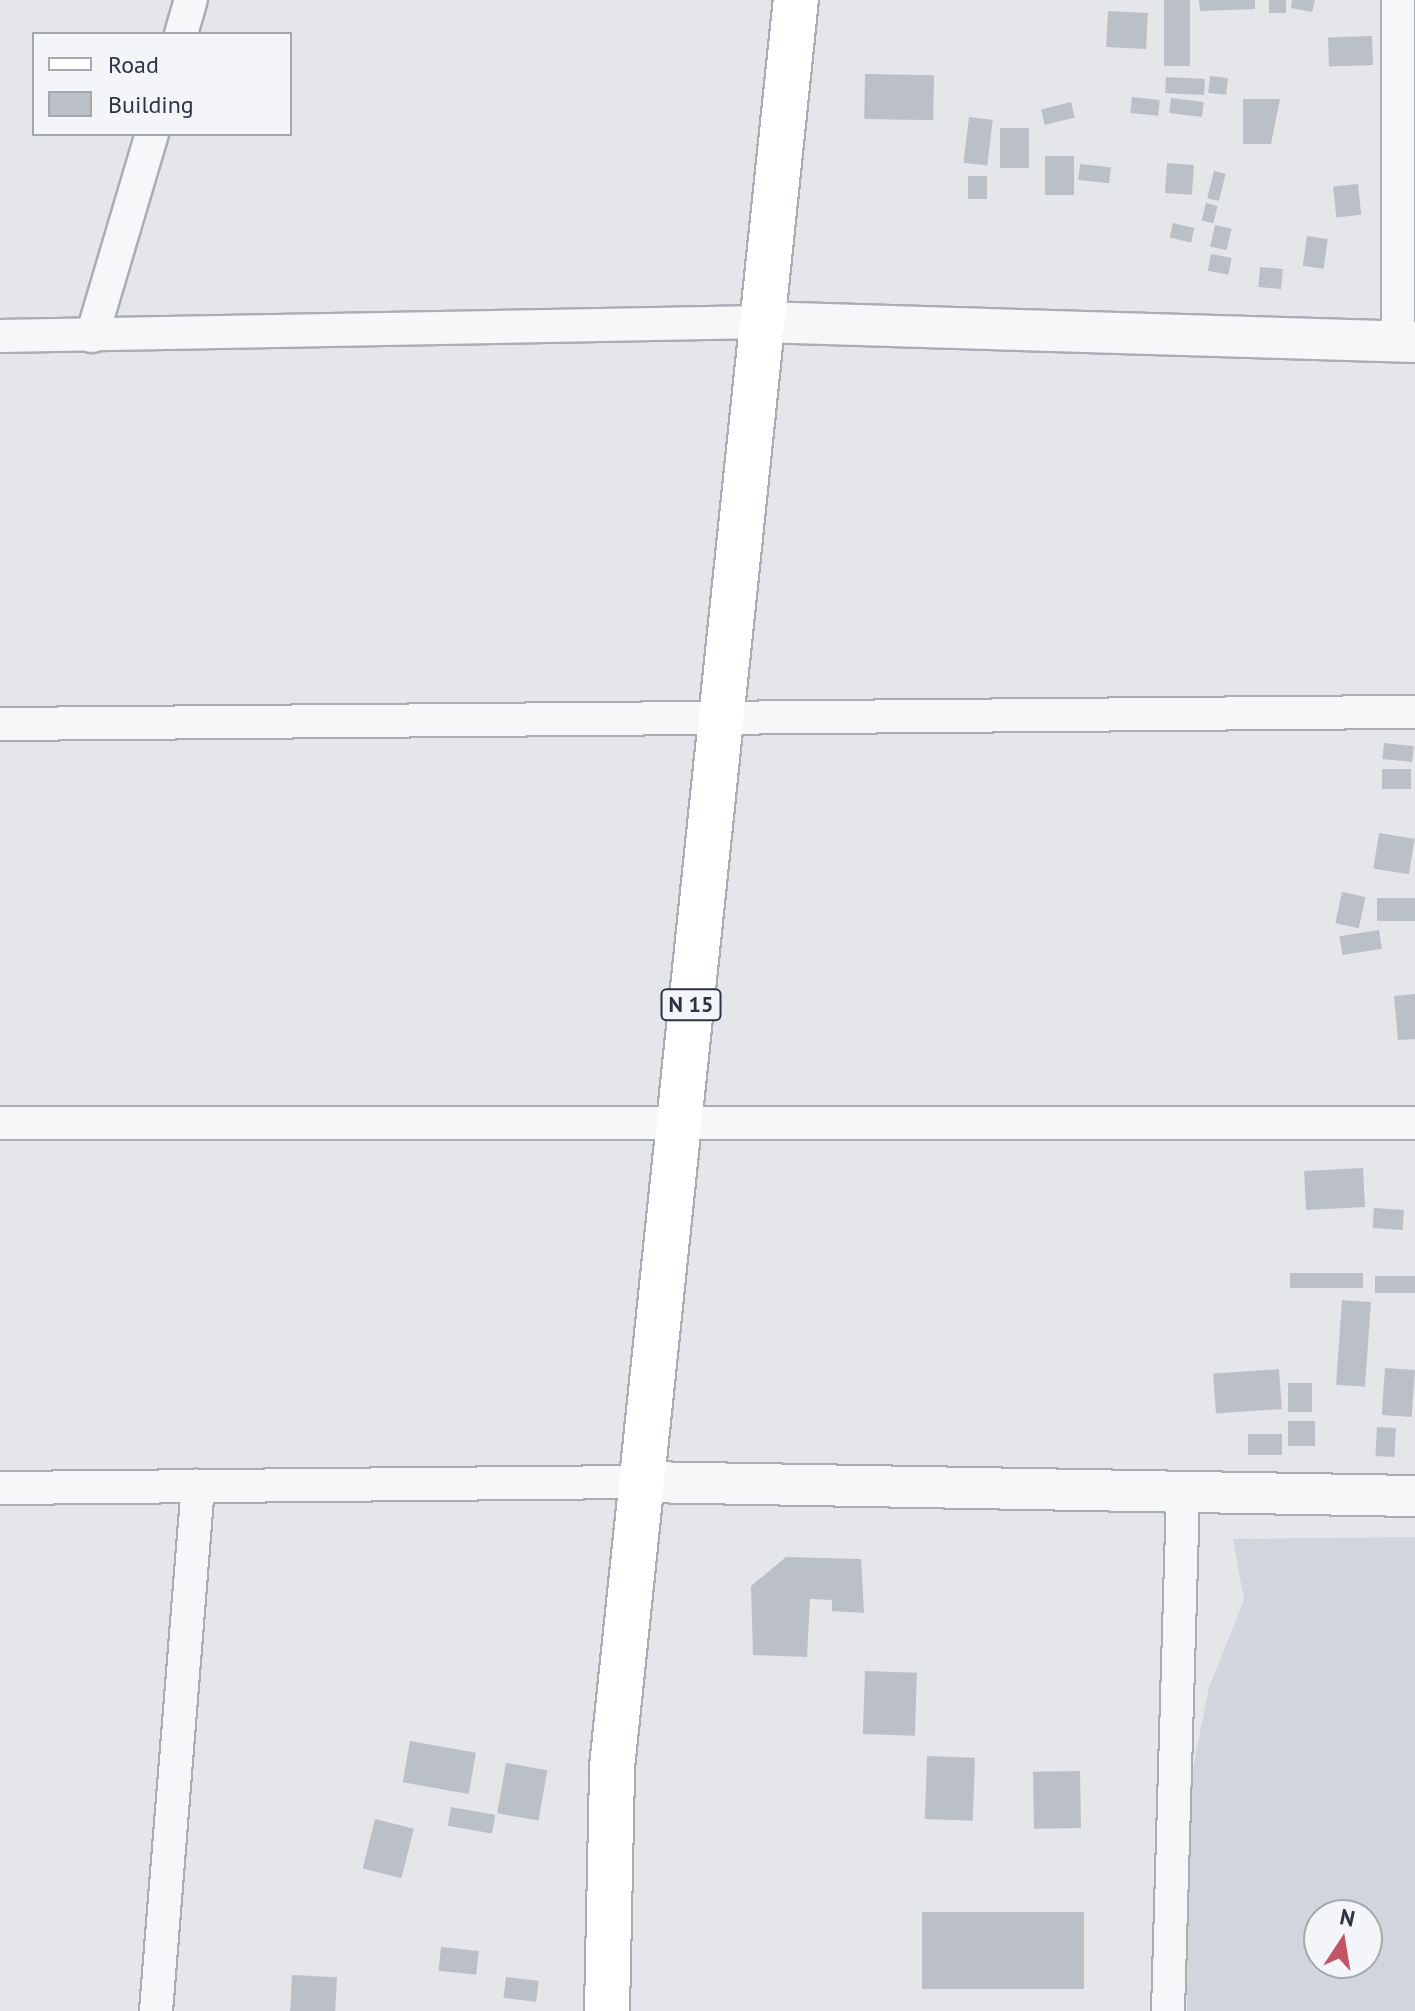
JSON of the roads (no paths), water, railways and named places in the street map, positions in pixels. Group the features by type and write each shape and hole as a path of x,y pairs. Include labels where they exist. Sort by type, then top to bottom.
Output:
{"main road":[{"name":"N 15","path":"607,2011 612,1767 796,0"}],"street":[{"path":"182,32 191,0"},
{"path":"0,336 761,322 1406,342 1398,0"},
{"path":"92,336 151,136"},
{"path":"0,724 1415,712"},
{"path":"0,1123 1415,1123"},
{"path":"0,1488 642,1482 1415,1496"},
{"path":"156,2011 198,1486"},
{"path":"1168,2011 1183,1494"}]}
